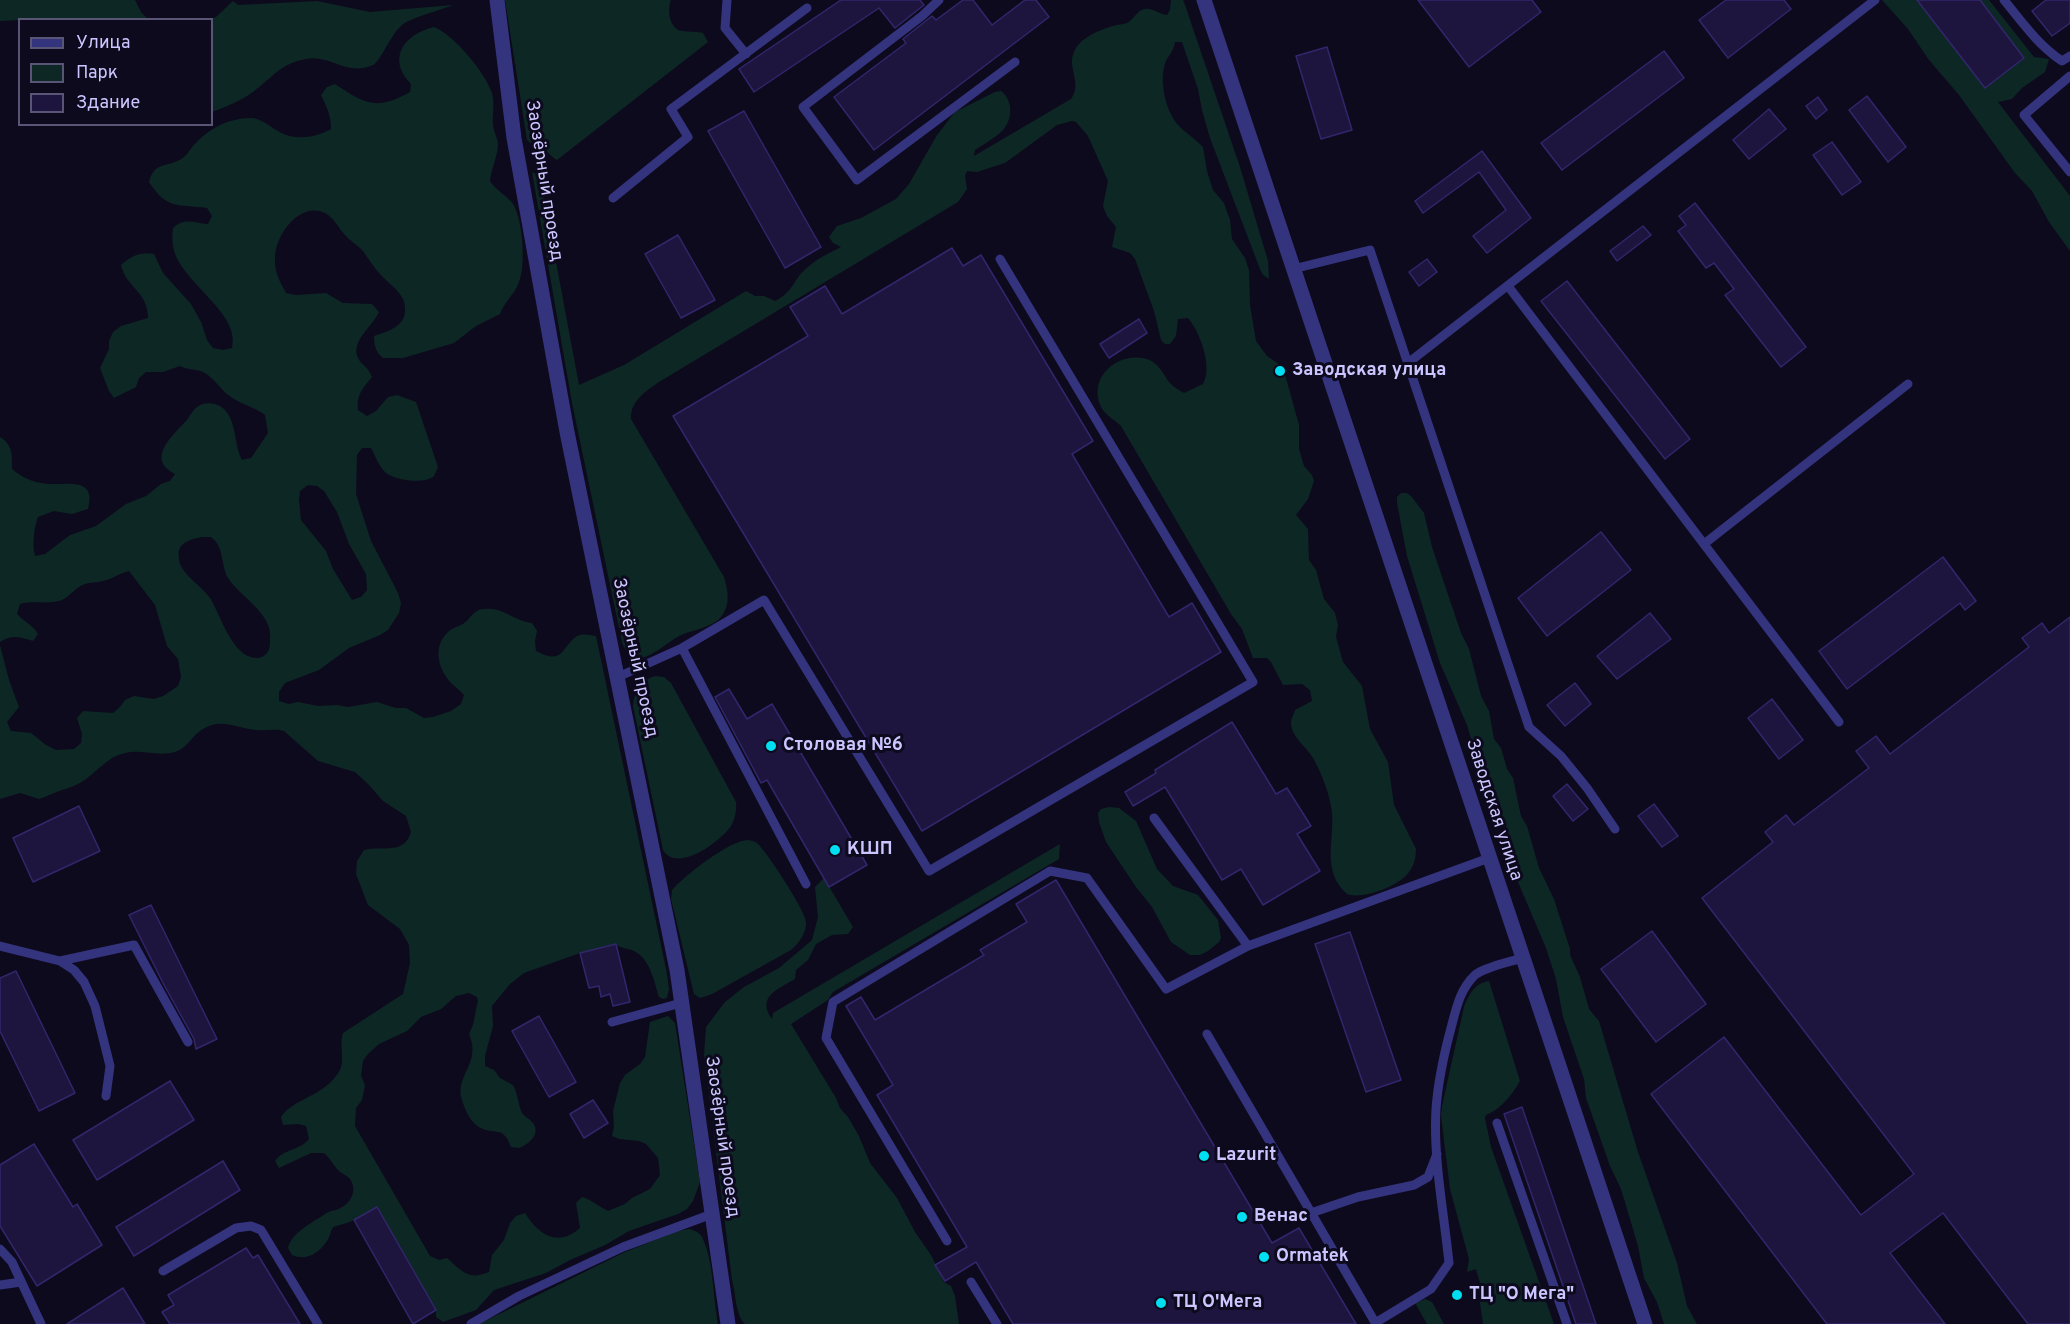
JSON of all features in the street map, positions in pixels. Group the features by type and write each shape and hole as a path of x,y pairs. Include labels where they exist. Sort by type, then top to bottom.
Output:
{"street":[{"name":"Заозёрный проезд","path":"497,0 514,138 567,432 618,677 681,1003 728,1324"},
{"name":"Заводская улица","path":"1204,0 1645,1324"}],"lane":[{"path":"727,0 725,28 746,54"},
{"path":"939,0 913,23 803,108 857,180 1015,62"},
{"path":"1408,363 1875,0"},
{"path":"2004,0 2038,42 2053,55 2062,61 2070,56"},
{"path":"613,198 688,137 670,109 807,8"},
{"path":"2070,76 2024,115 2070,172"},
{"path":"1293,269 1370,250 1529,727 1561,756 1587,788 1615,829"},
{"path":"618,677 682,648 764,600 929,871 1253,681 1000,259"},
{"path":"1508,286 1839,722"},
{"path":"1704,544 1908,384"},
{"path":"682,648 766,812 806,884"},
{"path":"1154,818 1248,946"},
{"path":"946,1240 826,1038 832,1002 1050,871 1087,878 1166,989 1248,946 1489,858"},
{"path":"60,961 134,945 188,1042"},
{"path":"0,946 60,961 74,970 84,982 95,1006 110,1066 106,1096"},
{"path":"1207,1034 1375,1324 1431,1289 1449,1263 1437,1152 1436,1110 1439,1078 1458,1002 1466,986 1477,973 1522,958"},
{"path":"612,1022 681,1003"},
{"path":"1497,1123 1567,1324"},
{"path":"1311,1213 1358,1197 1414,1185 1428,1177 1437,1152"},
{"path":"471,1324 519,1296 623,1247 712,1214"},
{"path":"163,1271 236,1228 250,1226 261,1230 318,1324"},
{"path":"0,1249 12,1262 41,1324"},
{"path":"0,1285 21,1282"},
{"path":"971,1282 997,1324"}],"green space":[{"path":"0,0 135,0 147,18 18,18 18,20 0,21"},
{"path":"505,0 671,0 669,13 674,27 682,31 703,33 708,42 557,160 543,148 527,140"},
{"path":"1171,0 1183,0 1185,5 1240,167 1268,261 1269,279 1260,269 1210,138 1198,89 1182,42 1175,42 1165,63 1163,82 1165,98 1170,113 1178,125 1203,147 1213,190 1224,203 1230,220 1232,239 1245,258 1249,270 1250,305 1256,341 1267,356 1283,367 1299,425 1299,449 1304,466 1314,481 1308,499 1296,515 1308,529 1309,560 1316,570 1324,599 1335,613 1338,625 1336,637 1343,662 1362,686 1370,729 1388,762 1394,805 1416,849 1411,870 1398,882 1380,891 1362,895 1347,894 1334,874 1331,863 1332,818 1328,794 1316,763 1294,733 1291,723 1295,710 1312,701 1310,690 1302,684 1283,685 1267,658 1253,658 1242,629 1121,426 1102,410 1098,386 1102,377 1116,363 1126,359 1151,361 1158,366 1171,384 1184,393 1203,384 1207,368 1201,341 1188,318 1178,319 1176,336 1170,344 1165,344 1161,340 1154,311 1135,259 1130,253 1112,247 1116,227 1107,216 1103,206 1108,181 1088,136 1076,122 1057,125 1005,163 977,172 967,171 965,176 967,189 958,202 659,382 640,397 633,407 631,419 724,577 727,602 724,612 717,621 679,636 643,658 632,656 622,642 572,403 532,172 540,176 579,385 624,365 746,291 775,301 790,289 808,267 841,247 833,243 829,237 837,226 861,218 896,199 909,184 937,135 955,112 995,92 1001,91 1008,99 1009,121 997,136 975,150 974,156 1071,99 1075,89 1072,59 1077,46 1082,41 1100,30 1127,23 1139,11 1145,9 1167,15"},
{"path":"1882,0 1989,0 2034,57 2049,59 2045,72 2022,88 2012,99 1998,102 2070,196 2070,251 2049,222 2032,191 2015,173 1908,29"},
{"path":"233,1 238,5 317,1 370,12 453,5 402,25 373,65 355,68 315,58 297,61 277,72 248,95 213,112 213,18"},
{"path":"434,27 451,38 476,65 492,93 493,126 498,144 490,181 511,201 516,211 522,243 521,274 517,286 500,314 476,326 454,343 403,358 383,358 376,348 374,336 391,330 402,321 405,308 398,292 378,272 361,249 325,213 307,212 298,216 284,230 276,249 275,267 286,293 296,295 326,293 343,303 372,304 379,312 357,346 358,358 372,377 359,396 358,410 367,416 376,411 388,397 397,395 416,402 438,467 434,476 429,479 396,478 386,473 371,448 362,448 357,455 356,494 371,541 398,593 401,603 399,613 388,630 380,635 349,648 319,670 285,683 279,692 279,701 289,704 298,702 318,706 348,707 377,702 396,708 406,708 424,718 451,711 461,704 464,695 449,681 442,670 439,659 440,643 449,631 463,624 481,609 497,610 532,623 537,631 536,651 552,657 561,653 579,635 596,636 669,989 667,998 659,997 651,971 644,959 634,951 616,944 580,953 524,973 510,984 492,1006 493,1026 485,1056 485,1066 513,1085 522,1113 535,1127 533,1138 519,1148 511,1147 501,1133 485,1130 476,1125 466,1111 462,1100 462,1083 472,1053 469,1034 478,1001 477,997 469,993 456,996 441,1009 421,1017 407,1031 379,1044 368,1054 363,1061 361,1076 365,1085 362,1100 356,1108 355,1126 430,1256 439,1260 447,1258 461,1271 470,1275 482,1275 489,1272 492,1255 504,1240 510,1223 516,1216 525,1213 542,1232 556,1238 564,1237 580,1228 576,1203 582,1197 608,1211 650,1189 660,1175 658,1158 646,1144 612,1136 613,1111 620,1083 625,1075 640,1064 645,1057 650,1022 668,1016 675,1023 700,1182 693,1201 687,1209 678,1214 629,1231 546,1273 494,1290 476,1310 443,1322 436,1317 436,1310 377,1207 350,1222 333,1227 327,1241 316,1253 307,1257 292,1255 288,1248 294,1237 303,1228 327,1213 346,1205 352,1195 353,1187 350,1179 339,1171 324,1153 311,1153 279,1168 275,1161 309,1139 306,1126 283,1125 281,1117 293,1105 318,1092 334,1079 341,1066 343,1033 403,994 410,963 409,945 400,929 368,905 356,874 357,861 364,850 398,847 408,839 411,832 406,816 383,801 355,772 318,761 284,731 250,729 223,724 203,729 183,748 175,752 162,754 131,752 118,755 80,783 45,797 39,799 20,793 0,799 0,645 19,707 7,722 11,731 31,733 56,750 74,749 81,743 82,734 77,718 83,711 113,713 125,700 134,696 154,699 163,696 178,686 181,677 178,659 167,646 155,605 129,571 107,580 82,585 62,600 20,604 17,614 38,634 33,641 12,637 0,642 0,437 10,447 12,469 21,476 41,483 80,485 89,492 88,509 72,514 54,511 38,517 34,536 35,556 45,554 70,535 96,526 126,504 146,496 161,484 170,481 175,474 166,468 162,461 164,447 200,405 211,403 224,409 231,420 242,460 251,458 268,433 265,415 231,397 203,372 180,366 163,372 146,372 139,378 136,387 114,398 100,368 109,349 109,341 113,332 121,326 148,318 141,295 127,279 121,265 128,259 141,254 154,254 163,273 191,304 213,348 223,350 232,348 233,335 228,323 180,263 173,246 173,228 181,223 189,222 208,224 212,216 207,208 174,204 168,201 155,191 149,182 159,167 178,161 204,135 222,124 235,120 257,119 284,134 297,137 312,136 331,129 328,112 321,95 327,87 335,84 371,103 388,102 410,92 411,84 400,66 399,57 407,42 423,30","holes":["308,485 317,486 324,491 337,512 349,544 366,574 367,590 361,597 352,600 333,569 326,551 301,520 300,491","211,537 215,541 228,578 267,622 270,631 270,647 262,657 251,657 238,648 210,598 181,566 180,547 188,541"]},
{"path":"1401,493 1411,496 1424,513 1432,547 1461,633 1469,649 1481,696 1489,711 1494,739 1501,748 1507,769 1513,778 1521,816 1527,826 1539,868 1554,899 1589,1009 1599,1021 1638,1152 1677,1263 1687,1306 1697,1324 1664,1324 1657,1302 1644,1278 1638,1246 1621,1189 1610,1166 1586,1098 1584,1079 1563,1017 1556,979 1546,948 1518,882 1498,805 1480,770 1467,725 1440,663 1407,556 1397,503 1397,497"},
{"path":"655,676 664,677 671,683 736,802 734,820 726,832 709,847 688,857 670,856 663,850 633,706 639,687 646,680"},
{"path":"1119,808 1136,821 1157,869 1173,886 1198,895 1218,920 1221,938 1208,951 1200,955 1190,955 1171,942 1152,907 1106,842 1098,813 1101,809"},
{"path":"748,840 756,842 762,848 785,881 804,916 806,922 804,934 791,950 712,994 700,998 694,994 671,899 672,890 686,876 719,852"},
{"path":"1060,844 1059,859 833,992 828,1000 791,1024 859,1136 870,1163 897,1198 915,1232 931,1255 944,1282 951,1286 955,1296 959,1324 745,1324 738,1310 732,1280 704,1055 706,1027 725,1002 744,987 779,968 812,940 818,917 815,887 824,878 853,927 848,934 832,935 816,944 808,960 796,970 795,979 771,994 766,1005 772,1019 773,1013"},
{"path":"1489,981 1520,1081 1506,1101 1485,1118 1491,1147 1554,1324 1483,1324 1479,1296 1483,1294 1476,1269 1467,1272 1469,1259 1450,1189 1441,1116 1442,1106 1464,1007 1473,990"},
{"path":"690,1229 701,1235 709,1257 718,1324 479,1324 623,1253 677,1231"},
{"path":"1425,1299 1432,1302 1444,1324 1427,1324 1415,1303"}],"building":[{"path":"841,0 920,0 924,5 895,28 879,8 754,92 739,69"},
{"path":"963,0 973,0 992,25 1025,0 1036,0 1049,17 874,150 834,97 906,43 903,39 932,16 936,20"},
{"path":"1418,0 1532,0 1541,12 1469,67"},
{"path":"1726,0 1784,0 1791,9 1728,58 1699,20"},
{"path":"1917,0 1980,0 2024,58 1985,88"},
{"path":"2046,0 2070,0 2070,23 2052,36 2032,11"},
{"path":"1327,47 1352,130 1321,139 1296,56"},
{"path":"1664,51 1684,78 1562,170 1541,143"},
{"path":"1867,96 1906,147 1888,162 1849,110"},
{"path":"1818,97 1827,110 1816,119 1806,106"},
{"path":"1769,109 1786,129 1749,159 1733,140"},
{"path":"744,111 821,247 785,268 708,131"},
{"path":"1832,142 1861,182 1842,195 1813,155"},
{"path":"1482,151 1531,218 1487,253 1473,236 1506,210 1479,172 1423,213 1415,201"},
{"path":"1695,203 1806,347 1781,367 1725,295 1734,289 1714,263 1706,268 1678,231 1686,225 1679,216"},
{"path":"1643,226 1651,235 1617,261 1610,251"},
{"path":"678,235 715,300 681,318 645,254"},
{"path":"952,248 963,266 981,255 1093,441 1072,454 1169,617 1192,603 1221,652 922,831 673,416 808,336 790,307 825,286 842,314"},
{"path":"1427,259 1437,272 1419,286 1409,272"},
{"path":"1567,281 1690,439 1665,459 1541,301"},
{"path":"1139,319 1147,333 1109,358 1100,344"},
{"path":"1601,532 1631,570 1547,636 1518,598"},
{"path":"1943,557 1976,601 1965,610 1960,603 1847,689 1819,651"},
{"path":"1650,613 1671,639 1617,679 1597,656"},
{"path":"2070,617 2070,1324 2028,1324 1943,1213 1890,1253 1945,1324 1827,1324 1651,1094 1724,1037 1861,1215 1914,1174 1702,898 1773,842 1765,832 1786,815 1794,825 1869,768 1856,751 1876,736 1890,754 2029,647 2022,638 2042,623 2049,633"},
{"path":"1575,683 1591,704 1565,726 1547,705"},
{"path":"729,689 747,719 772,704 867,865 829,887 767,780 761,783 715,697"},
{"path":"1772,699 1803,740 1779,759 1748,718"},
{"path":"1232,722 1276,794 1287,788 1311,826 1297,834 1320,871 1263,905 1241,869 1222,880 1165,787 1133,806 1125,792 1156,773 1155,770"},
{"path":"1567,784 1588,809 1573,821 1553,796"},
{"path":"1654,804 1678,836 1662,847 1638,816"},
{"path":"79,806 100,851 33,882 13,838"},
{"path":"1056,880 1272,1243 1299,1228 1356,1324 1013,1324 976,1262 945,1281 935,1265 967,1247 877,1095 893,1085 846,1006 861,997 875,1020 984,955 980,950 1027,922 1016,904"},
{"path":"151,905 217,1039 196,1049 194,1039 129,915"},
{"path":"1652,931 1706,1004 1656,1042 1601,969"},
{"path":"1350,932 1401,1080 1366,1092 1315,944"},
{"path":"616,944 630,1002 613,1006 610,994 601,997 599,986 589,988 580,953"},
{"path":"16,971 75,1093 39,1111 0,1031 0,978"},
{"path":"539,1016 576,1082 549,1097 512,1031"},
{"path":"170,1081 194,1120 97,1180 73,1140"},
{"path":"593,1100 608,1123 584,1138 570,1114"},
{"path":"1522,1107 1596,1324 1576,1324 1504,1114"},
{"path":"34,1144 73,1207 77,1204 102,1245 37,1286 0,1226 0,1165"},
{"path":"223,1161 240,1190 134,1256 116,1227"},
{"path":"377,1207 436,1310 413,1324 354,1220"},
{"path":"246,1248 253,1258 258,1255 300,1324 170,1324 162,1312 174,1305 168,1295"},
{"path":"123,1288 145,1324 67,1324"}],"place":[{"name":"Заводская улица","path":"1280,371"},
{"name":"Столовая №6","path":"771,746"},
{"name":"КШП","path":"835,850"},
{"name":"Lazurit","path":"1204,1156"},
{"name":"Венас","path":"1242,1217"},
{"name":"Ormatek","path":"1264,1257"},
{"name":"ТЦ \"О Мега\"","path":"1457,1295"},
{"name":"ТЦ О'Мега","path":"1161,1303"}]}
